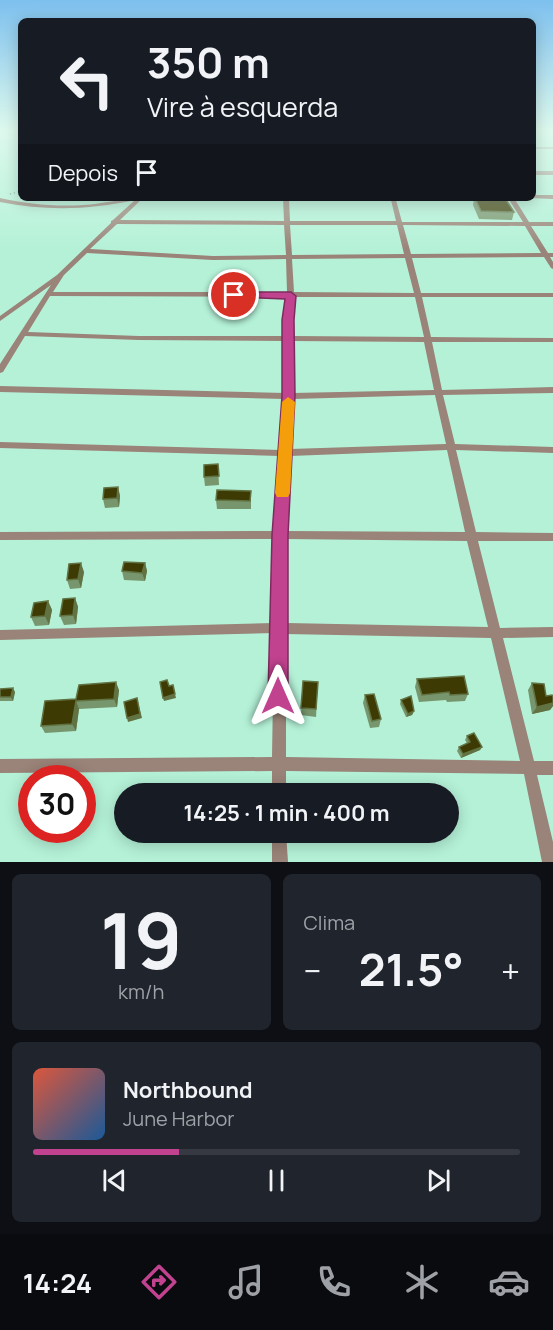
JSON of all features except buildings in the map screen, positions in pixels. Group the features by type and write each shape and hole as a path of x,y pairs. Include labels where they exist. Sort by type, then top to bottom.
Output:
{"street":[{"path":"536,173 553,173"},
{"path":"536,197 553,197"},
{"path":"0,200 70,209 105,206 126,201"},
{"path":"0,319 61,274 135,201"},
{"path":"279,783 280,535 289,396 291,296 286,201"},
{"path":"394,201 419,296 472,538 530,768 550,862"},
{"path":"513,201 549,255 553,267"},
{"path":"113,222 553,224"},
{"path":"86,251 213,258 549,255"},
{"path":"0,370 61,274"},
{"path":"48,294 553,295"},
{"path":"23,334 289,340 428,338 553,340"},
{"path":"0,388 289,396 553,390"},
{"path":"0,445 285,453 453,447 553,450"},
{"path":"0,536 553,537"},
{"path":"0,635 278,628 497,633 553,632"},
{"path":"0,766 278,764 553,768"},
{"path":"279,843 280,862"}],"path":[{"path":"10,194 18,192"}],"slow traffic":[{"path":"283,493 288,402"}],"route":[{"path":"234,295 291,296 288,320 289,396 280,535 278,696"}]}
